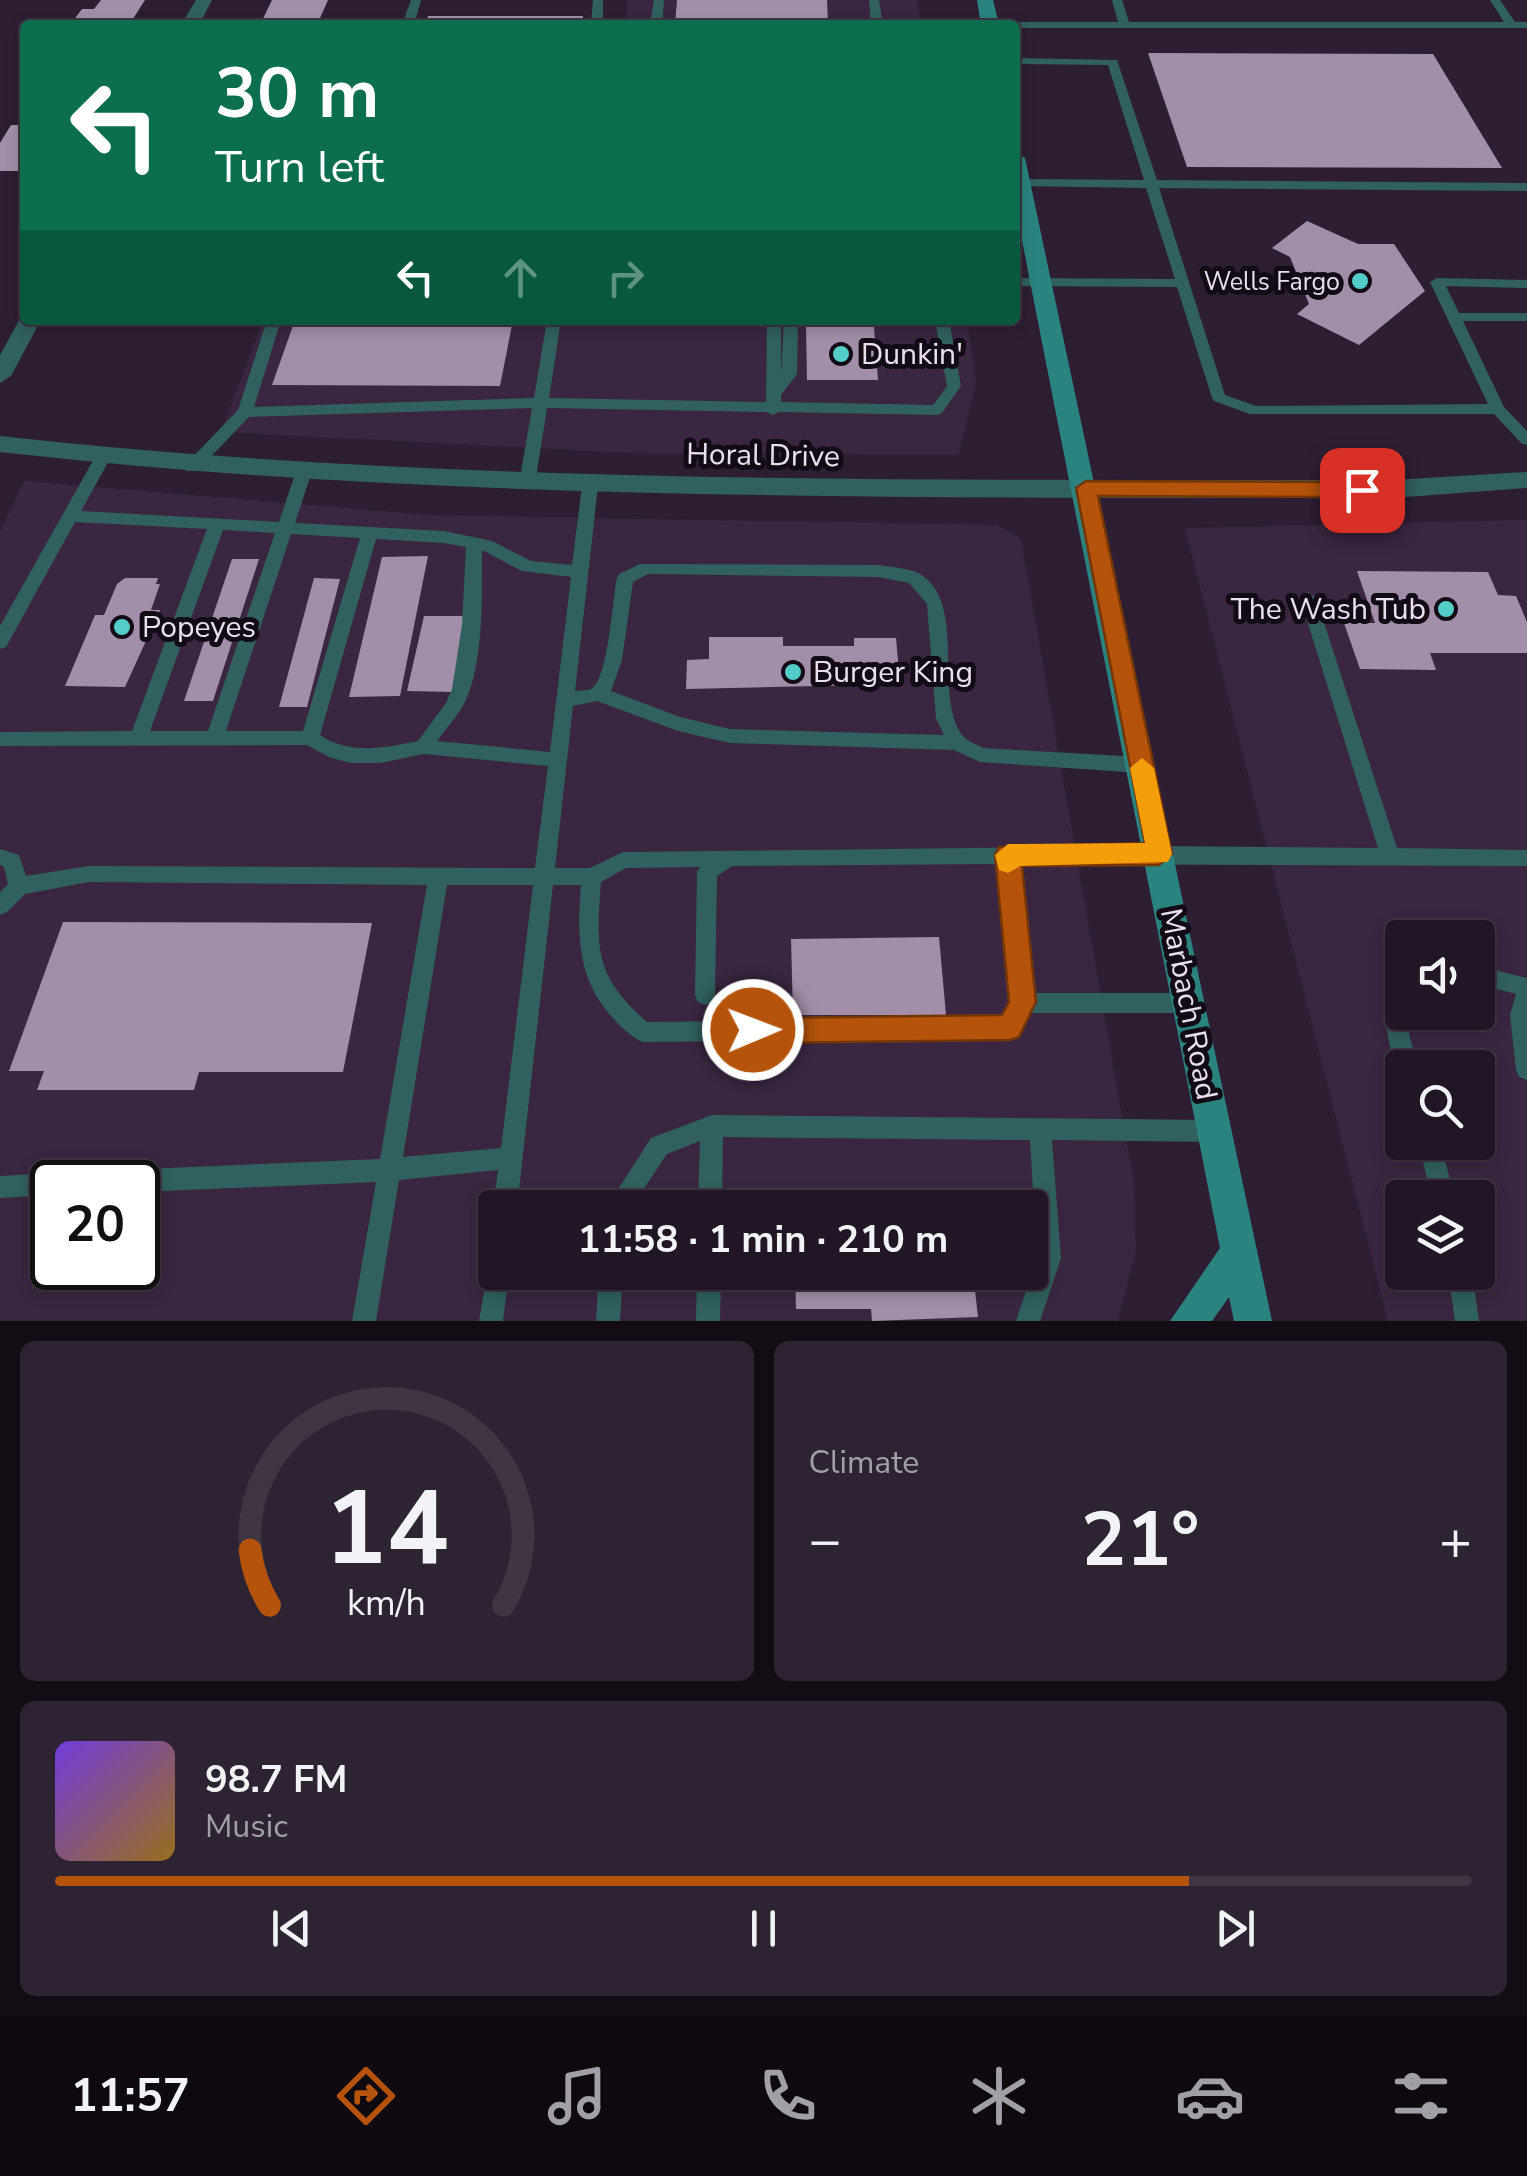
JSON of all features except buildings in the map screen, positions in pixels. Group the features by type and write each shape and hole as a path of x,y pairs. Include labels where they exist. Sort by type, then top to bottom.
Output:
{"main road":[{"name":"Marbach Road","path":"1020,183 1086,488 1253,1321"},
{"path":"1189,1321 1239,1254"}],"street":[{"path":"0,376 27,325"},
{"name":"Horal Drive","path":"0,444 192,467 590,486 1392,489 1527,480"}],"lane":[{"path":"1117,0 1125,25"},
{"path":"1495,0 1512,25"},
{"path":"1020,25 1527,25"},
{"path":"1020,61 1113,62 1219,398 1255,411 1498,409"},
{"path":"1020,183 1527,187"},
{"path":"1020,282 1184,284"},
{"path":"1527,284 1437,282 1498,409 1527,440"},
{"path":"1453,317 1527,317"},
{"path":"192,467 244,412 272,325"},
{"path":"527,484 553,325"},
{"path":"774,325 774,402"},
{"path":"774,402 790,374 791,325"},
{"path":"244,412 542,403 774,402 937,410 954,386 943,325"},
{"path":"0,642 102,457"},
{"path":"214,740 303,474"},
{"path":"507,1190 590,486"},
{"path":"70,516 474,543 528,567 580,572"},
{"path":"138,739 217,524"},
{"path":"310,738 370,534"},
{"path":"424,747 434,727 458,700 474,601 474,543"},
{"path":"598,694 612,678 617,602 625,578 646,568 879,571 914,578 935,602 945,718 957,743"},
{"path":"1308,598 1390,856"},
{"path":"564,700 598,694 678,724 730,736 957,743 980,755 1142,764"},
{"path":"0,739 310,738 324,750 358,755 383,757 424,747 558,760"},
{"path":"0,906 19,886 90,874 592,877 623,860 730,858 1159,854 1527,858"},
{"path":"592,877 586,948 608,1004 643,1032 1010,1028 1022,1002 1008,855"},
{"path":"0,857 12,861 19,886"},
{"path":"706,994 706,872 730,858"},
{"path":"364,1321 439,874"},
{"path":"1495,981 1527,989 1521,1015 1527,1070"},
{"path":"1022,1002 1188,1002"},
{"path":"630,1190 658,1146 712,1126 1215,1131"},
{"path":"710,1190 712,1126"},
{"path":"1028,1321 1049,1258 1040,1130"},
{"path":"160,1179 389,1170 511,1158"},
{"path":"0,1186 30,1185"},
{"path":"491,1321 495,1290"},
{"path":"608,1321 609,1290"},
{"path":"708,1321 709,1290"},
{"path":"1463,1290 1467,1321"}],"shaded area":[{"path":"628,0 917,0 920,20 626,20"},
{"path":"261,325 968,325 976,382 959,455 631,453 221,432"},
{"path":"24,481 428,515 997,525 1021,539 1134,1185 1136,1250 1118,1321 0,1321 0,531"},
{"path":"1527,520 1527,1321 1388,1321 1185,528"}],"slow traffic":[{"path":"1008,862 1008,855 1159,854 1142,768"}],"place":[{"name":"Wells Fargo","path":"1360,281"},
{"name":"Dunkin'","path":"841,354"},
{"name":"The Wash Tub","path":"1446,609"},
{"name":"Popeyes","path":"122,627"},
{"name":"Burger King","path":"793,672"}],"route":[{"path":"753,1030 1010,1028 1022,1002 1008,855 1159,854 1086,488 1362,490"}]}
